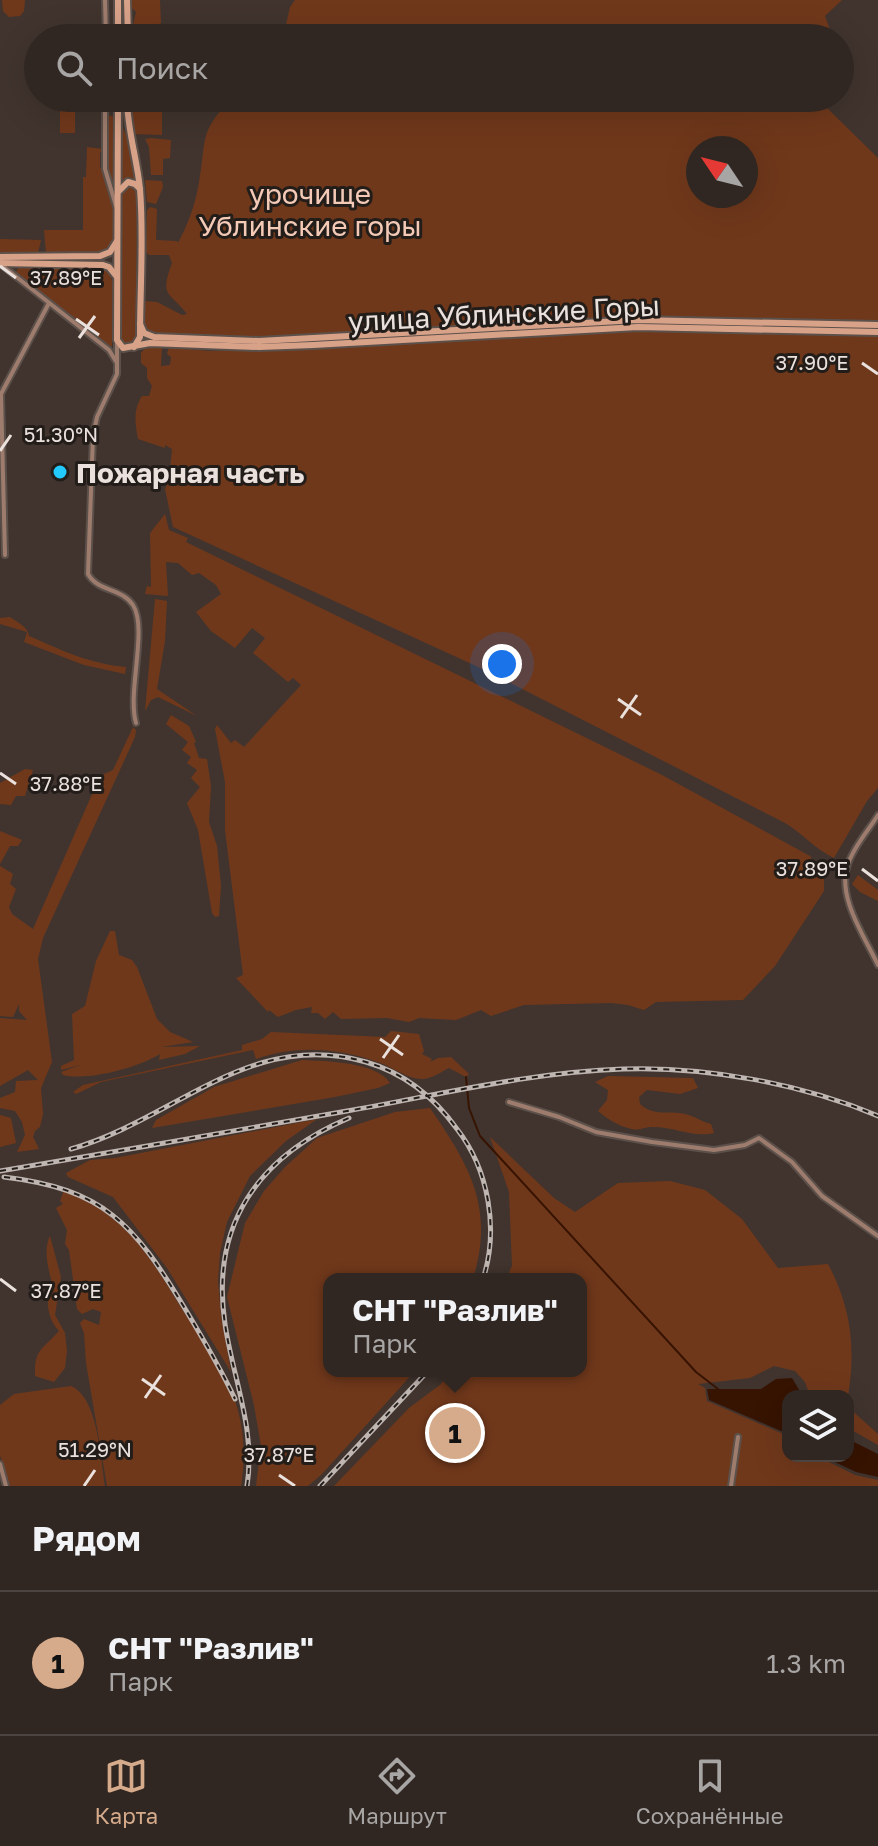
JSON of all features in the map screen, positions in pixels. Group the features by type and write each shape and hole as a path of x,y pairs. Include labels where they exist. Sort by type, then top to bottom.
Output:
{"main road":[{"path":"118,0 118,24"},
{"path":"127,0 128,24"},
{"path":"118,112 117,340 119,345 130,348 139,341 140,189 127,112"},
{"path":"118,192 128,182 140,189"},
{"path":"0,257 100,256 110,252 118,239"},
{"path":"0,264 103,265 117,277"},
{"name":"улица Ублинские Горы","path":"140,324 144,333 154,337 259,341 637,320 878,325"},
{"name":"улица Ублинские Горы","path":"130,348 150,343 232,347 313,345 638,327 878,332"}],"street":[{"path":"105,0 106,24"},
{"path":"105,112 105,169 118,211"},
{"path":"0,264 109,350 118,365"},
{"path":"5,555 1,394 49,303"},
{"path":"109,350 117,340"},
{"path":"117,340 117,374 94,428 88,574 100,586 123,595 134,607 138,621 134,701 136,723"},
{"path":"109,350 130,348"},
{"path":"878,815 848,861 845,879 849,903 878,965"},
{"path":"509,1102 596,1132 652,1142 714,1150 745,1145 759,1138 792,1162 822,1196 877,1234"},
{"path":"731,1486 738,1437"},
{"path":"0,1464 6,1486"}],"green space":[{"path":"2,0 25,0 24,11 20,16 9,17 3,11"},
{"path":"132,0 160,0 161,23 133,24 136,12 132,8"},
{"path":"295,0 842,0 825,16 828,24 286,24"},
{"path":"60,112 75,112 75,133 60,133"},
{"path":"123,112 123,128 131,146 135,179 129,177 122,180"},
{"path":"132,112 162,112 162,135 133,134"},
{"name":"урочище Ублинские горы","path":"220,112 831,112 878,158 878,322 663,316 269,337 156,335 145,326 144,301 157,302 182,315 187,314 168,293 166,282 172,263 169,255 149,255 146,252 147,210 150,207 157,209 156,240 178,243 195,199 209,128"},
{"path":"108,115 114,117 114,194 108,172"},
{"path":"145,139 171,140 170,158 163,159 163,175 151,175 149,147"},
{"path":"87,147 103,149 100,168 104,169 114,208 113,244 102,253 46,253 44,230 83,230 83,177 86,177"},
{"path":"145,180 162,181 163,187 156,204 147,202"},
{"path":"130,185 137,192 136,336 132,344 126,345 121,340 122,194"},
{"path":"0,239 41,240 38,253 0,253"},
{"path":"19,267 93,267 108,270 113,283 112,346 107,347 82,328 83,324 63,309 60,310 18,275"},
{"path":"653,330 878,335 878,788 834,858 785,823 487,671 173,527 165,489 172,449 138,439 137,406 142,396 149,396 152,386 147,378 147,368 141,363 141,353 145,348 162,348 161,366 170,365 169,347 209,351 291,350"},
{"path":"165,514 169,530 188,538 186,542 662,775 810,856 824,879 824,891 775,966 743,1000 656,1002 644,1010 611,1003 524,1005 491,1016 481,1010 456,1020 419,1018 409,1022 387,1018 341,1019 333,1012 325,1019 318,1013 311,1013 312,1007 278,1017 268,1012 236,978 243,975 225,830 225,782 215,729 217,725 231,743 235,740 244,747 301,685 293,678 288,682 253,653 265,638 252,628 235,648 211,631 196,612 221,594 216,585 199,573 192,575 178,563 166,562 168,596 145,594 147,586 151,587 150,533"},
{"path":"155,599 167,601 165,641 157,689 197,716 158,697 151,700 145,711"},
{"path":"10,617 24,627 28,633 29,636 88,660 126,667 125,674 84,665 24,642 27,632 0,624 0,618"},
{"path":"171,715 189,726 199,758 207,759 211,786 209,822 217,846 221,886 219,916 215,917 198,830 187,803 200,787 191,778 197,770 187,763 191,757 182,750 188,742 166,724"},
{"path":"133,727 135,737 43,938 38,959 52,1062 41,1088 43,1114 40,1127 33,1137 39,1149 17,1152 25,1135 22,1122 15,1111 0,1108 0,1098 15,1092 16,1081 38,1080 28,1070 0,1086 0,1018 27,1020 19,1011 19,1004 13,1017 0,1016 0,866 13,874 10,884 16,889 9,907 12,914 33,929 100,776 113,770"},
{"path":"25,769 33,770 25,796 16,796 11,805 0,804 0,783"},
{"path":"0,831 22,840 18,846 10,846 0,864"},
{"path":"858,875 878,890 878,901 852,884"},
{"path":"110,931 115,931 119,955 132,960 137,967 157,1019 170,1032 193,1042 161,1047 200,1046 185,1054 159,1060 160,1054 113,1072 63,1075 61,1072 80,1065 61,1070 61,1066 74,1060 72,1014 85,1006 96,961"},
{"path":"391,1031 419,1034 424,1051 422,1054 432,1059 430,1062 451,1057 469,1074 466,1077 449,1068 430,1078 418,1079 383,1064 336,1051 287,1051 256,1059 253,1050 101,1082 76,1094 73,1092 83,1085 242,1050 242,1045 262,1039 271,1032 385,1037"},
{"path":"302,1060 363,1067 383,1076 390,1083 335,1097 152,1128 156,1120 214,1087"},
{"path":"608,1076 693,1078 698,1088 680,1094 647,1090 639,1097 640,1104 656,1112 692,1116 711,1124 714,1133 698,1134 659,1127 635,1129 614,1122 598,1111 607,1100 608,1090 595,1082"},
{"path":"430,1108 467,1168 479,1208 481,1230 474,1273 323,1273 323,1377 410,1377 308,1486 256,1486 261,1446 227,1297 245,1223 264,1191 317,1138 395,1112"},
{"path":"0,1115 11,1118 16,1143 0,1147"},
{"path":"317,1119 286,1141 250,1176 227,1222 218,1281 231,1372 167,1268 113,1197 68,1177 66,1173 90,1160 115,1158"},
{"path":"490,1137 554,1198 575,1212 618,1183 670,1181 705,1190 742,1219 778,1268 828,1264 847,1312 851,1344 849,1390 808,1390 795,1371 774,1366 750,1378 698,1384 705,1388 707,1401 782,1433 782,1462 829,1462 855,1475 878,1480 878,1486 334,1486 409,1408 446,1377 587,1377 587,1273 509,1273 512,1266 509,1192"},
{"path":"64,1190 107,1214 138,1244 219,1365 233,1395 242,1428 241,1486 107,1486 80,1323 84,1319 99,1325 101,1312 93,1309 82,1314 77,1309 69,1250 65,1244 67,1230 56,1208 63,1204 60,1201"},
{"path":"50,1236 61,1277 55,1315 65,1333 67,1351 65,1368 54,1382 35,1376 38,1355 59,1331 51,1319 48,1306 48,1296 54,1291 47,1256"},
{"path":"71,1386 80,1392 93,1416 105,1486 8,1486 0,1455 0,1405 14,1394"},
{"path":"854,1412 878,1434 878,1445 854,1431"}],"shaded area":[{"path":"792,1378 799,1390 782,1390 782,1431 709,1400 707,1389 761,1389 776,1379"},
{"path":"854,1442 878,1454 878,1477 856,1472 835,1462 854,1462"}],"waterway":[{"path":"466,1077 469,1108 480,1136 696,1372 718,1389"}],"railway":[{"path":"71,1149 109,1136 249,1067 286,1057 325,1055 366,1062 393,1073 417,1088 448,1117 468,1145 484,1182 488,1201 490,1241 485,1273"},
{"path":"0,1171 485,1085 588,1071 654,1069 753,1079 818,1095 878,1116"},
{"path":"247,1486 246,1424 225,1324 222,1288 225,1255 234,1225 248,1198 266,1174 290,1152 349,1118"},
{"path":"4,1177 67,1191 113,1215 149,1253 166,1278 211,1352 235,1399"},
{"path":"320,1486 422,1377"}],"place":[{"name":"Пожарная часть","path":"60,472"},
{"name":"СНТ \"Разлив\"","path":"455,1433"}]}
